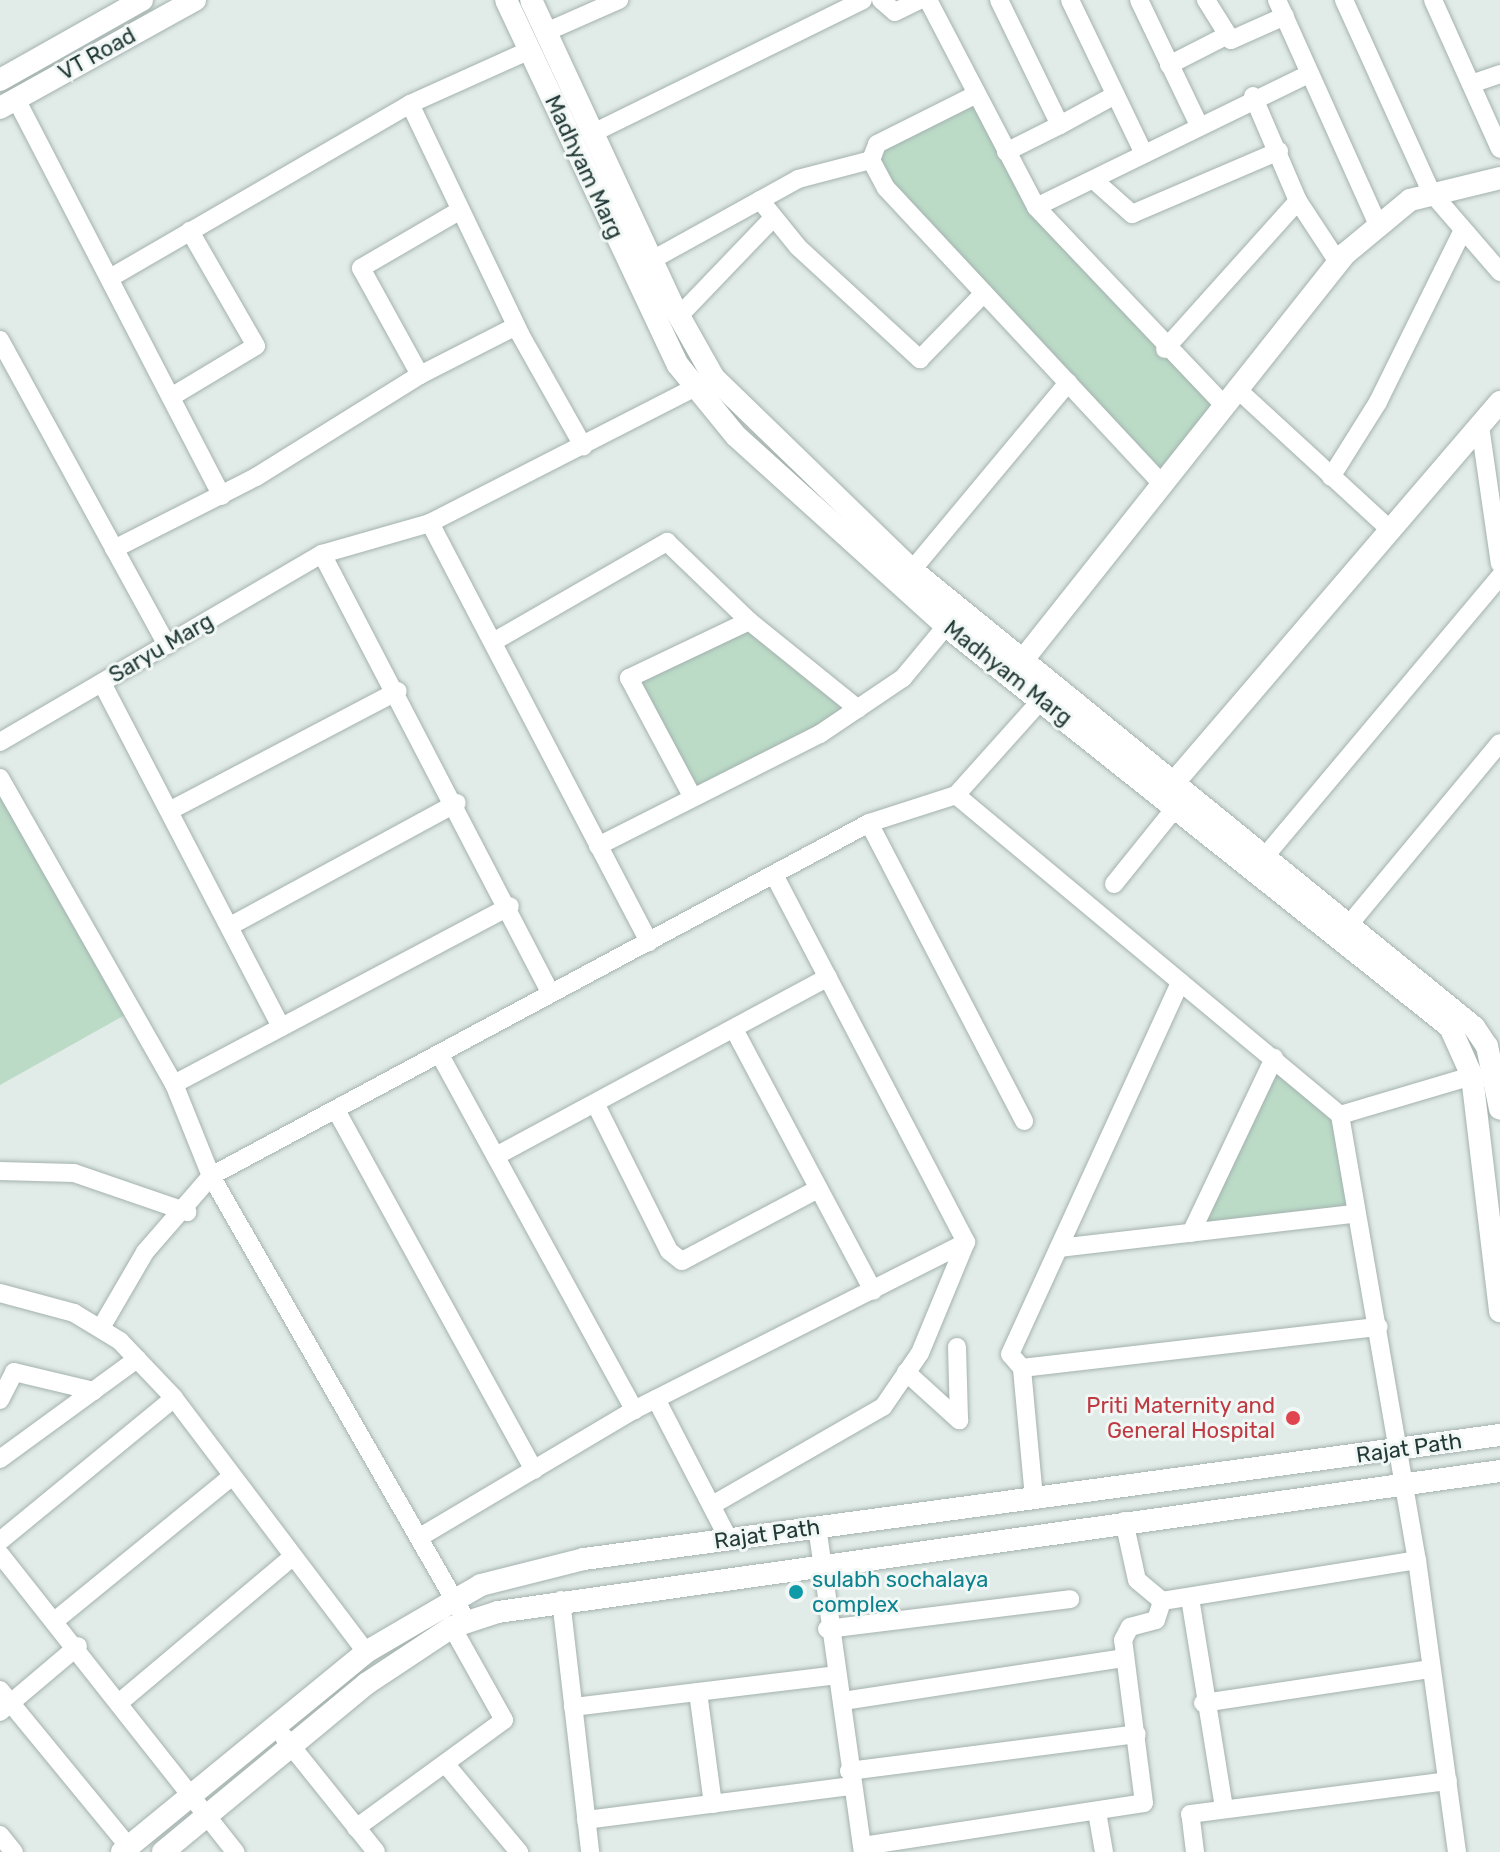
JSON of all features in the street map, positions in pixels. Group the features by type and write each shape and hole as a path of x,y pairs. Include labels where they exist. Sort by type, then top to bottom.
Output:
{"street":[{"name":"VT Road","path":"8,104 195,0"},
{"name":"Madhyam Marg","path":"506,0 693,389 946,626 1170,795 1450,1027 1472,1076 1500,1311"},
{"name":"Madhyam Marg","path":"531,0 591,134 714,378 912,570 1022,661 1170,795 1267,854 1352,921 1474,1027 1487,1046 1500,1109"},
{"path":"546,32 619,0"},
{"path":"591,134 863,0"},
{"path":"881,0 895,12 920,0"},
{"path":"928,0 1036,207 1165,349 1230,396 1331,477 1388,528"},
{"path":"999,0 1060,125"},
{"path":"1070,0 1143,152"},
{"path":"1139,0 1198,123"},
{"path":"1206,0 1224,37"},
{"path":"1344,0 1431,192 1461,234 1500,272"},
{"path":"1433,0 1500,149"},
{"name":"VT Road","path":"0,80 134,4"},
{"path":"134,4 138,31"},
{"path":"1169,65 1281,8 1378,225"},
{"path":"110,278 410,104 530,50"},
{"path":"1036,207 1095,181 1143,152 1253,96 1309,74"},
{"path":"1471,84 1500,74"},
{"path":"975,95 877,144 871,160 886,188 1162,484"},
{"path":"1006,152 1115,95"},
{"path":"1253,96 1298,201 1338,262"},
{"path":"8,104 110,278 222,496"},
{"path":"410,104 516,326 583,446"},
{"path":"1095,181 1132,214 1279,151"},
{"path":"652,260 798,179 871,160"},
{"path":"1022,661 1338,262 1378,225 1431,192 1500,178"},
{"path":"760,200 772,219 920,359 984,293"},
{"path":"1165,349 1298,201"},
{"path":"420,375 361,268 459,211"},
{"path":"680,315 772,219"},
{"path":"171,397 256,346 190,231"},
{"path":"1331,477 1378,402 1461,234"},
{"path":"114,549 222,496 420,375 516,326"},
{"path":"0,340 167,645"},
{"name":"Saryu Marg","path":"0,742 322,554 430,523 714,378"},
{"path":"912,570 1068,383"},
{"path":"1114,884 1170,795 1388,528 1500,402"},
{"path":"1480,426 1500,564"},
{"path":"430,523 649,942"},
{"path":"493,642 667,542 749,621 858,709"},
{"path":"322,554 457,803 551,993"},
{"path":"1267,854 1500,576"},
{"path":"691,794 629,678 749,621"},
{"path":"598,846 691,794 858,709 903,678 946,626"},
{"path":"102,683 171,810 281,1027"},
{"path":"171,810 398,691"},
{"path":"102,1326 145,1252 187,1212 211,1176 869,823 956,795 1043,698"},
{"path":"1352,921 1500,743"},
{"path":"0,778 174,1084 211,1176 457,1596 460,1625 506,1715 448,1767 356,1828"},
{"path":"956,795 1340,1115 1351,1214 1379,1327 1394,1450 1405,1489 1417,1560 1457,1852"},
{"path":"230,926 457,803"},
{"path":"869,823 1024,1121"},
{"path":"775,876 966,1242"},
{"path":"174,1084 510,906"},
{"path":"496,1156 736,1033 828,977"},
{"path":"1034,1498 1022,1368 1010,1354 1180,982"},
{"path":"736,1033 873,1291"},
{"path":"440,1055 634,1410"},
{"path":"1191,1233 1274,1058"},
{"path":"1340,1115 1472,1076"},
{"path":"596,1105 675,1259 692,1260 818,1189"},
{"path":"336,1110 534,1470"},
{"path":"0,1171 74,1173 187,1212"},
{"path":"1059,1248 1351,1214"},
{"path":"420,1537 634,1410 966,1242"},
{"path":"714,1504 883,1407 906,1372 966,1242"},
{"path":"0,1293 102,1326 137,1359 174,1398 230,1478 366,1652"},
{"path":"1022,1368 1379,1327"},
{"path":"906,1372 959,1420 957,1347"},
{"path":"0,1459 137,1359"},
{"path":"0,1400 14,1372 94,1391"},
{"path":"0,1541 174,1398"},
{"path":"656,1399 714,1504 729,1540"},
{"name":"Rajat Path","path":"126,1850 277,1729 366,1652 457,1596 584,1559 1500,1435"},
{"name":"Rajat Path","path":"163,1852 366,1684 460,1625 561,1600 1124,1521 1405,1489 1500,1471"},
{"path":"57,1619 230,1478"},
{"path":"1124,1521 1137,1580 1162,1601 1417,1560"},
{"path":"817,1526 817,1565 843,1701 850,1778 863,1849 1097,1812 1147,1799 1125,1658 1125,1634 1156,1620 1162,1601"},
{"path":"0,1554 57,1619 235,1852"},
{"path":"120,1702 292,1557"},
{"path":"1190,1598 1203,1703 1224,1807"},
{"path":"827,1629 1070,1599"},
{"path":"561,1600 590,1852"},
{"path":"78,1646 4,1702 126,1850"},
{"path":"843,1701 1125,1658"},
{"path":"1203,1703 1430,1669"},
{"path":"573,1707 837,1675"},
{"path":"698,1692 713,1804"},
{"path":"277,1729 376,1852"},
{"path":"586,1820 713,1804 850,1778 1137,1734"},
{"path":"448,1767 519,1852"},
{"path":"1195,1852 1190,1814 1224,1807 1448,1781"},
{"path":"1097,1812 1104,1852"},
{"path":"0,1835 14,1852"}],"green space":[{"path":"972,88 1036,207 1223,404 1162,484 886,188 877,144"},
{"path":"749,621 858,709 691,794 629,678"},
{"path":"0,778 132,1011 0,1085"},
{"path":"1274,1058 1340,1115 1351,1214 1191,1233"}],"place":[{"name":"Priti Maternity and General Hospital","path":"1293,1418"},
{"name":"sulabh sochalaya complex","path":"796,1592"}]}
